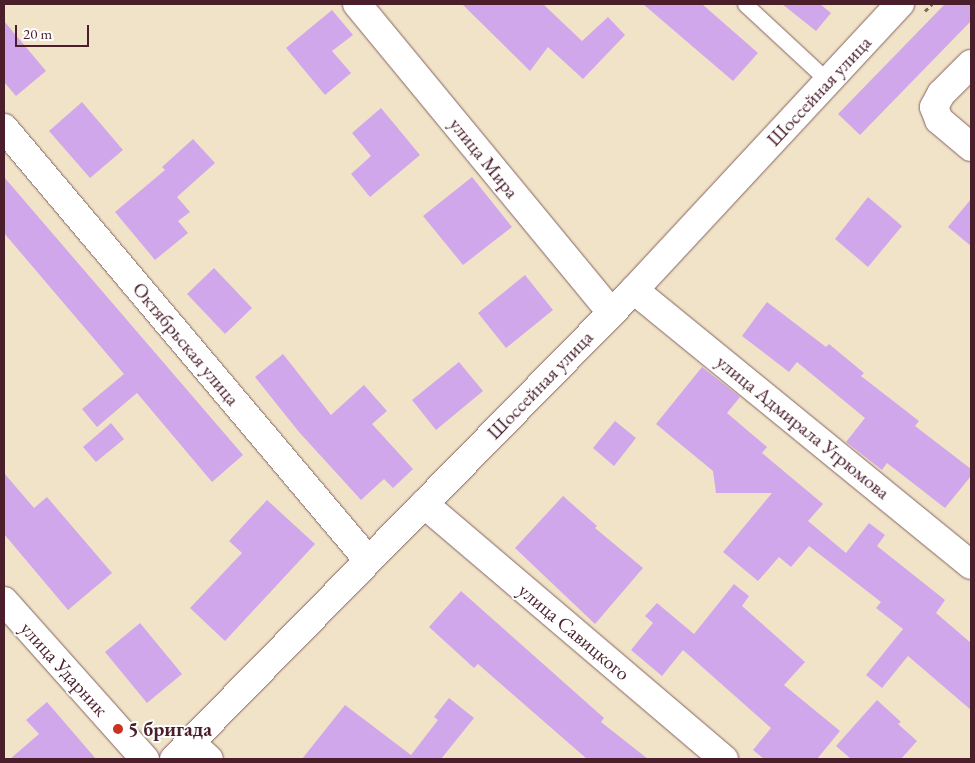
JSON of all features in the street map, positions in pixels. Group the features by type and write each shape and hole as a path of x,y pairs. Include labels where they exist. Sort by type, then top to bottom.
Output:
{"street":[{"name":"улица Мира","path":"357,4 611,312"},
{"name":"Шоссейная улица","path":"191,754 368,560 634,290 900,4"},
{"path":"971,64 941,94 934,108 939,120 971,147"},
{"name":"Октябрьская улица","path":"4,128 368,560"},
{"name":"улица Адмирала Угрюмова","path":"634,290 971,565"},
{"name":"улица Савицкого","path":"424,504 724,759"},
{"name":"улица Ударник","path":"4,601 145,759"}],"lane":[{"path":"745,4 828,81"}],"building":[{"path":"462,4 543,4 582,41 608,17 625,35 583,79 548,47 530,71"},
{"path":"643,4 702,4 758,53 733,81"},
{"path":"782,4 820,4 831,13 816,31"},
{"path":"945,4 971,4 971,21 860,135 838,114"},
{"path":"332,10 353,35 332,51 351,73 325,95 286,48"},
{"path":"4,21 46,71 16,96 4,82"},
{"path":"82,102 123,150 90,178 49,131"},
{"path":"381,108 420,155 370,197 351,174 371,156 352,133"},
{"path":"193,139 215,163 177,197 190,212 178,221 188,233 155,260 115,212 165,170 162,167"},
{"path":"4,177 243,455 212,482 137,393 97,427 82,409 124,374 4,233"},
{"path":"472,177 512,227 463,265 423,216"},
{"path":"868,197 902,226 868,267 835,239"},
{"path":"971,199 971,246 948,227"},
{"path":"214,268 252,308 225,334 187,294"},
{"path":"525,275 553,310 506,348 478,313"},
{"path":"767,302 826,347 829,344 864,373 861,376 919,421 915,426 971,469 971,476 945,508 887,463 882,470 846,442 865,418 797,362 789,372 742,336"},
{"path":"283,354 331,415 364,385 387,411 372,424 413,469 393,488 384,479 361,500 299,432 255,377"},
{"path":"459,362 483,391 436,430 412,400"},
{"path":"702,367 740,397 727,413 767,447 762,453 823,504 808,521 846,553 869,523 885,535 877,546 945,600 936,613 971,643 971,710 908,656 882,688 866,675 903,629 876,608 881,602 809,546 791,567 779,557 758,581 723,552 772,493 716,493 713,471 656,424"},
{"path":"615,421 636,438 614,466 593,448"},
{"path":"111,423 124,439 96,462 83,447"},
{"path":"4,473 34,508 47,497 112,573 68,610 4,534"},
{"path":"563,496 597,526 595,528 643,568 595,624 515,548"},
{"path":"267,500 315,544 225,641 190,608 242,553 229,541"},
{"path":"734,584 749,596 742,606 805,662 784,685 840,731 817,759 764,759 753,750 771,728 683,650 662,676 631,650 653,623 645,616 657,603 694,634"},
{"path":"461,591 604,718 601,722 648,759 587,759 478,664 474,668 429,627"},
{"path":"140,623 182,674 147,703 105,652"},
{"path":"449,698 474,718 441,759 302,759 345,705 411,755 438,720 434,717"},
{"path":"877,700 901,722 898,724 917,741 901,759 851,759 836,746"},
{"path":"47,702 96,759 10,759 39,734 26,720"}],"place":[{"name":"5 бригада","path":"118,729"}]}
